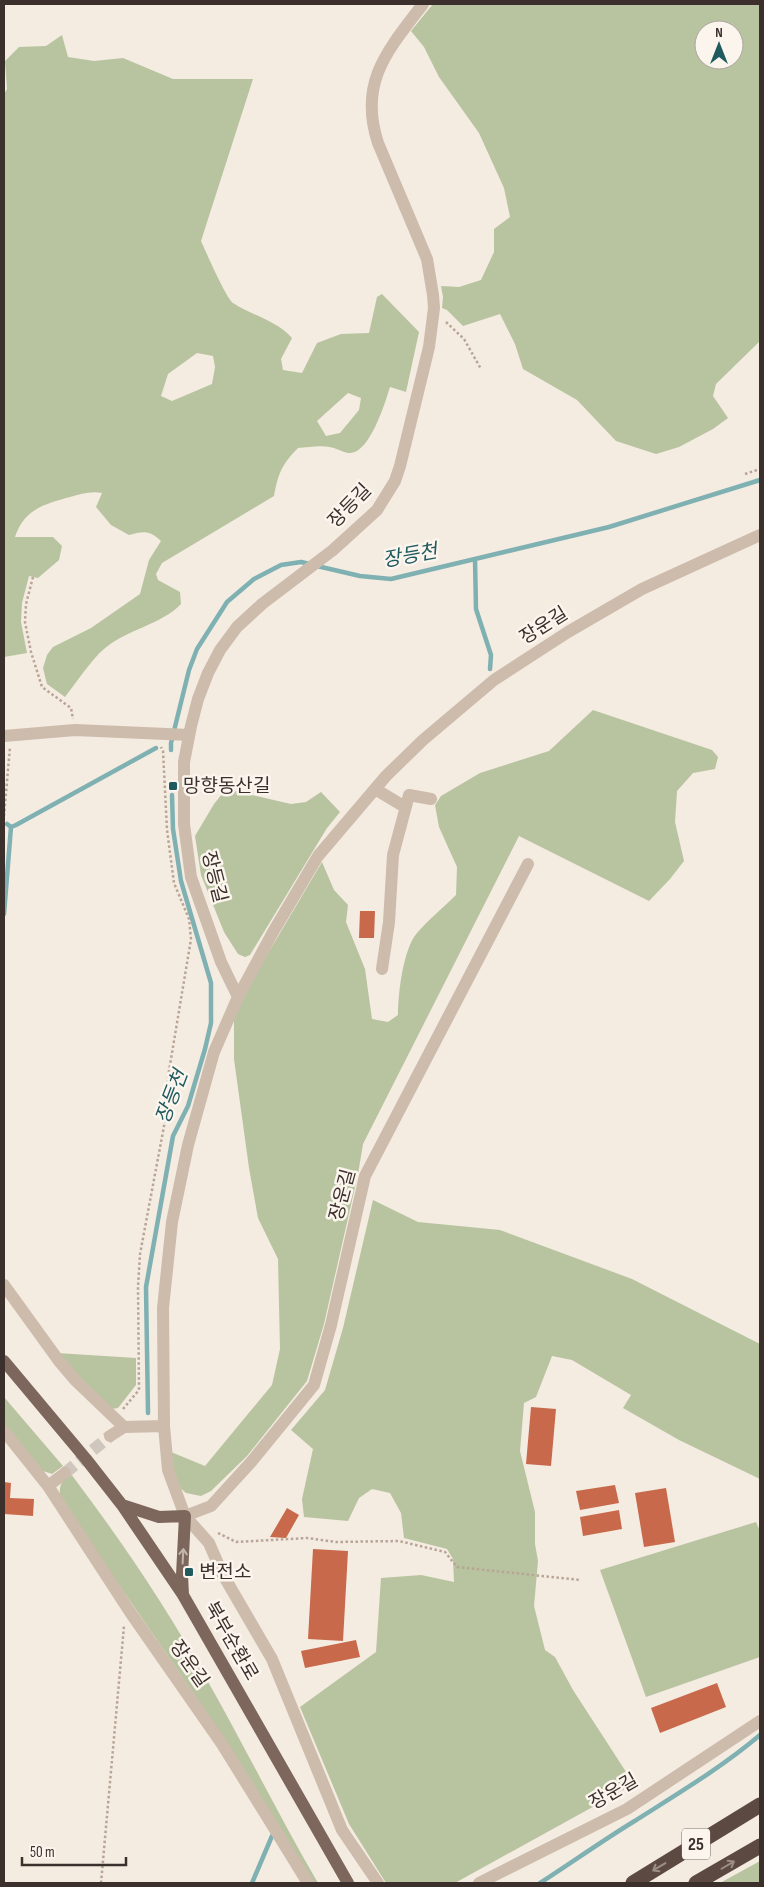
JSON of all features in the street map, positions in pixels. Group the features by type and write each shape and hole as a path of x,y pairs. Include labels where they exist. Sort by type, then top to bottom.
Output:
{"highway":[{"name":"25","path":"633,1883 760,1805"},
{"name":"25","path":"696,1883 760,1846"}],"main road":[{"name":"북부순환로","path":"4,1361 122,1505 183,1595 348,1883"},
{"path":"122,1505 159,1517 186,1516 182,1576 183,1595"}],"street":[{"name":"장등길","path":"238,997 221,962 191,877 184,824 184,735 208,673 220,650 237,627 262,604 333,550 377,510 395,481 429,347 433,295 427,259 378,143 372,124 370,102 383,59 423,4"},
{"name":"장운길","path":"378,1883 342,1830 272,1659 222,1573 208,1543 186,1516 168,1470 164,1426 163,1308 172,1222 188,1145 214,1052 238,997 272,932 318,856 375,789 423,740 494,680 568,632 642,589 760,535"},
{"path":"7,736 75,730 184,735"},
{"path":"375,789 405,807"},
{"path":"382,969 389,922 393,856 405,807 409,795 431,799"},
{"name":"장운길","path":"186,1516 211,1506 252,1461 314,1384 331,1325 365,1176 528,864"},
{"path":"4,1285 76,1381 124,1427"},
{"path":"110,1436 124,1427 164,1426"},
{"name":"장운길","path":"4,1431 48,1486 130,1612 222,1744 308,1883"},
{"path":"48,1486 65,1473"},
{"name":"장운길","path":"479,1883 627,1809 760,1721"}],"path":[{"path":"432,318 445,321 464,339 482,369"},
{"path":"744,474 760,469"},
{"path":"33,577 26,604 25,622 31,652 42,687 71,708 75,730"},
{"path":"124,1427 121,1411 140,1390 138,1287 140,1254 168,1106 168,1077 191,939 190,919 174,883 167,830 163,751 160,734"},
{"path":"4,816 7,736"},
{"path":"211,1530 236,1542 307,1538 336,1542 399,1541 445,1552 457,1567 580,1580"},
{"path":"101,1883 125,1620 130,1612"}],"green space":[{"path":"433,4 760,4 760,341 716,384 713,396 728,418 713,429 679,447 656,454 616,441 577,400 523,369 515,344 500,314 463,326 447,310 442,308 441,286 459,287 481,280 494,252 494,229 510,217 504,188 479,133 439,77 424,47 411,31"},
{"path":"62,35 68,57 94,61 123,58 173,79 253,79 201,241 221,284 233,303 272,322 292,338 281,359 283,370 302,373 317,343 341,334 369,333 377,297 382,294 419,332 406,392 390,387 375,427 363,446 356,452 348,453 326,446 298,448 288,459 282,470 277,481 274,496 162,563 156,574 158,580 180,592 181,604 164,617 123,636 99,653 65,697 47,684 43,668 47,655 53,647 91,628 140,594 149,560 161,541 150,533 129,535 111,525 96,507 102,493 86,493 36,509 24,520 15,537 53,537 62,546 59,560 38,578 29,576 22,603 21,622 27,653 4,657 4,94 7,89 5,61 19,47 46,46","holes":["197,353 213,356 215,367 212,384 172,401 161,396 168,374","348,393 361,398 359,410 340,433 326,436 317,421"]},
{"path":"593,710 712,750 718,757 715,769 693,773 677,791 675,822 684,861 649,901 519,836 363,1144 324,1324 307,1381 247,1456 211,1491 201,1496 186,1493 178,1486 172,1471 171,1452 205,1466 272,1385 280,1349 278,1259 258,1218 234,1059 234,1020 241,999 322,862 334,890 348,905 346,922 365,969 372,1019 388,1022 398,1015 402,972 412,940 456,895 457,867 439,827 435,805 441,796 480,773 549,751"},
{"path":"226,789 291,804 306,802 321,792 340,812 327,828 250,955 245,957 238,954 224,932 201,875 195,836 214,804"},
{"path":"373,1200 418,1222 500,1230 632,1279 760,1344 760,1479 679,1440 623,1408 631,1395 572,1360 552,1356 536,1397 524,1403 520,1451 535,1512 535,1544 538,1561 534,1606 545,1650 555,1657 573,1690 630,1778 627,1788 455,1883 386,1883 349,1824 300,1707 376,1652 381,1578 421,1575 454,1582 453,1559 447,1549 404,1538 401,1513 390,1493 372,1489 359,1498 348,1521 304,1517 302,1499 313,1449 291,1430 325,1390 343,1328"},
{"path":"57,1353 136,1358 136,1385 118,1408 111,1409"},
{"path":"4,1397 63,1466 52,1474 40,1470 4,1424"},
{"path":"71,1474 125,1549 192,1653 318,1883 312,1883 205,1710 60,1499 61,1485 64,1479"},
{"path":"756,1522 760,1531 760,1657 646,1697 600,1570"},
{"path":"760,1861 760,1883 720,1883"}],"building":[{"path":"360,911 375,911 374,938 359,938"},
{"path":"531,1407 556,1409 551,1466 526,1464"},
{"path":"4,1482 11,1483 10,1498 34,1499 33,1516 4,1514"},
{"path":"615,1485 619,1503 580,1510 576,1491"},
{"path":"666,1488 675,1542 644,1547 635,1493"},
{"path":"287,1508 299,1515 286,1538 270,1537"},
{"path":"619,1510 622,1529 583,1536 580,1517"},
{"path":"313,1549 348,1551 343,1641 308,1639"},
{"path":"356,1640 360,1657 305,1668 301,1651"},
{"path":"717,1683 726,1707 660,1733 651,1708"}],"waterway":[{"name":"장등천","path":"317,566 360,576 391,579 609,527 760,480"},
{"path":"475,559 476,609 491,655 490,669"},
{"name":"장등천","path":"171,750 171,743 189,670 197,649 227,602 254,579 281,565 301,562 310,564"},
{"path":"7,824 11,827 16,825 156,748"},
{"name":"장등천","path":"148,1413 146,1287 173,1136 188,1106 211,1023 211,983 181,881 173,829 172,795"},
{"path":"4,914 11,827"},
{"path":"540,1883 730,1759 760,1735"},
{"name":"장등천","path":"252,1883 272,1836"}],"tunnel":[{"path":"65,1473 110,1436"}],"place":[{"name":"망향동산길","path":"173,786"},
{"name":"변전소","path":"189,1572"}]}
